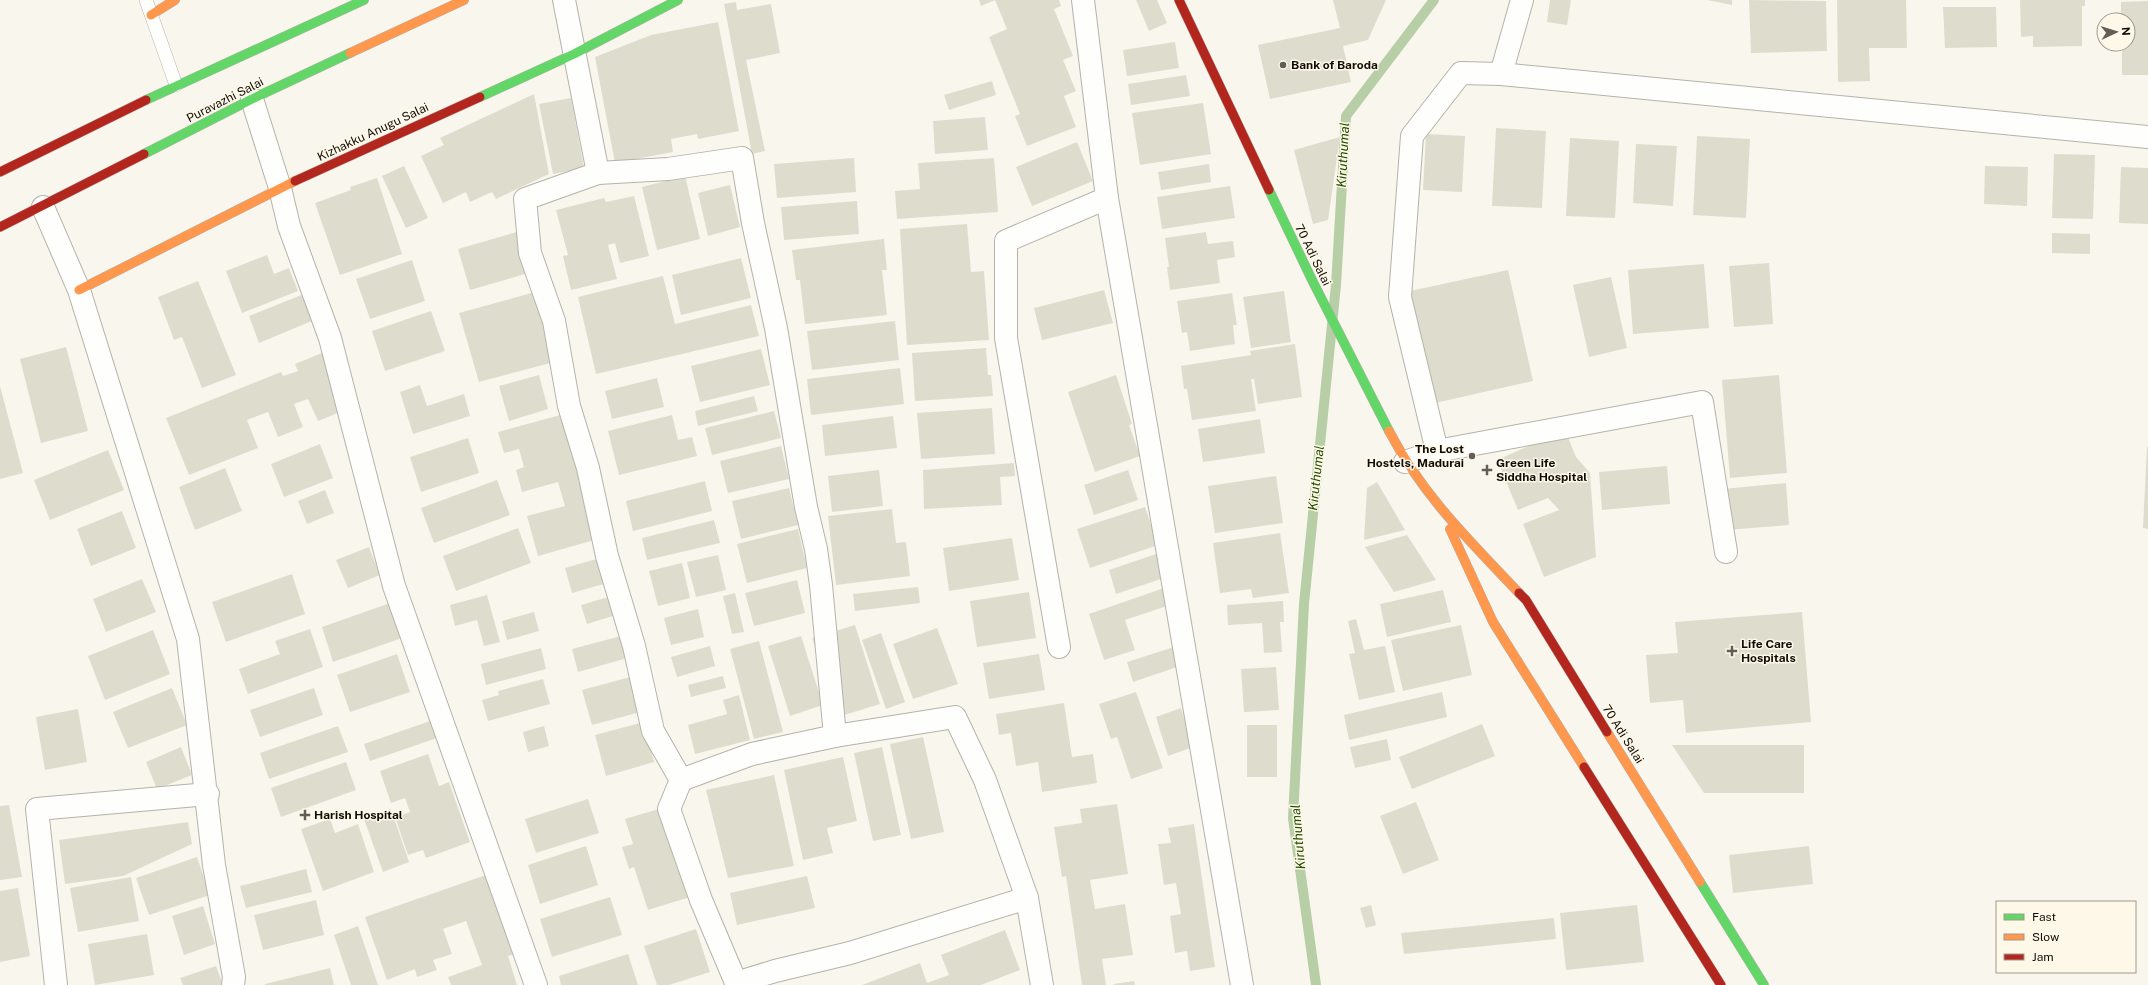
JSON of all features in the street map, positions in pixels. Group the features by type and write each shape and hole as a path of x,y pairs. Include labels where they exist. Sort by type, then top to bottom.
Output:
{"main road":[{"path":"151,15 175,0"},
{"path":"0,172 176,85 364,0"},
{"name":"Puravazhi Salai","path":"0,227 252,99 464,0"},
{"name":"Kizhakku Anugu Salai","path":"79,290 280,188 574,54 678,0"},
{"name":"70 Adi Salai","path":"1179,0 1312,280 1405,462 1442,512 1526,600 1764,985"},
{"name":"70 Adi Salai","path":"1442,512 1494,622 1721,985"}],"street":[{"path":"564,0 598,173"},
{"path":"1083,0 1107,198 1242,985"},
{"path":"1501,74 1522,0"},
{"path":"1437,451 1400,297 1412,136 1461,73 1501,74 2148,137"},
{"path":"252,99 280,188 289,226 330,338 394,586 536,985"},
{"path":"681,780 653,732 634,646 607,556 588,468 569,406 554,321 530,253 525,199 598,173 668,169 742,158 753,223 776,328 806,507 816,549 821,585 835,736"},
{"path":"1059,647 1006,338 1006,241 1107,198"},
{"path":"43,206 79,290 188,639 208,794 214,865 234,977 232,985"},
{"path":"1405,462 1437,451 1702,402 1726,552"},
{"path":"1027,898 850,953 775,971 737,984 701,900 669,809 681,780 752,754 835,736 955,717 986,780 1027,898 1042,985"},
{"path":"56,985 37,809 208,794"}],"lane":[{"path":"146,0 176,85"}],"building":[{"path":"979,0 995,0 981,6"},
{"path":"995,0 1059,0 1061,6 1054,9 1073,56 1063,60 1076,91 1064,96 1076,127 1027,146 1015,116 1020,114 989,37 1007,29"},
{"path":"1136,0 1157,0 1167,23 1149,31"},
{"path":"1333,0 1386,0 1368,40 1343,46 1351,82 1270,99 1258,45 1340,28"},
{"path":"1550,0 1571,0 1567,25 1547,22"},
{"path":"1707,0 1732,0 1732,5"},
{"path":"1749,0 1826,1 1827,51 1751,53"},
{"path":"1837,0 1906,0 1907,48 1869,48 1870,81 1838,82"},
{"path":"2020,0 2085,0 2085,6 2082,6 2082,46 2033,47 2033,36 2021,37"},
{"path":"2148,1 2148,75 2122,75 2122,52 2136,52 2136,12 2121,12 2121,2"},
{"path":"736,2 737,10 771,4 780,53 746,60 765,151 752,154 724,4"},
{"path":"1943,7 1996,7 1997,47 1945,48"},
{"path":"718,22 739,131 698,139 697,134 671,139 673,152 615,163 595,57 651,35"},
{"path":"1175,42 1179,68 1127,76 1123,50"},
{"path":"1186,75 1190,96 1131,105 1128,84"},
{"path":"992,81 996,95 949,110 944,95"},
{"path":"534,94 549,174 496,199 492,192 470,202 466,192 443,203 421,156 444,145 440,138"},
{"path":"571,98 584,168 553,174 539,104"},
{"path":"1203,103 1211,154 1140,165 1132,113"},
{"path":"985,117 988,150 935,154 933,121"},
{"path":"1496,128 1546,131 1542,208 1492,206"},
{"path":"1426,134 1465,136 1462,192 1423,190"},
{"path":"1697,136 1750,139 1746,218 1693,215"},
{"path":"1340,137 1328,220 1313,224 1294,150"},
{"path":"1570,138 1619,141 1615,218 1566,216"},
{"path":"1077,142 1093,181 1032,206 1016,167"},
{"path":"1636,144 1677,146 1673,206 1633,203"},
{"path":"2054,154 2095,155 2093,219 2052,218"},
{"path":"854,158 856,192 777,198 774,164"},
{"path":"994,158 998,212 897,219 895,191 920,189 918,163"},
{"path":"1209,164 1211,182 1161,190 1158,172"},
{"path":"404,166 428,218 406,228 382,176"},
{"path":"1985,166 2028,167 2027,206 1984,204"},
{"path":"2121,167 2148,168 2148,224 2119,223"},
{"path":"685,176 700,239 657,250 642,187"},
{"path":"377,178 402,254 340,275 315,203 351,190 350,187"},
{"path":"730,185 740,227 708,236 698,193"},
{"path":"1230,186 1235,218 1162,229 1157,197"},
{"path":"634,196 649,256 620,263 615,243 608,245 617,279 571,290 563,256 568,255 556,210 604,198 606,202"},
{"path":"857,201 859,234 784,240 781,207"},
{"path":"967,224 971,272 984,271 989,340 907,345 900,229"},
{"path":"520,231 532,272 470,290 458,249"},
{"path":"1206,232 1208,244 1233,241 1235,257 1217,260 1220,283 1170,290 1167,267 1169,267 1165,238"},
{"path":"2052,233 2090,234 2090,254 2052,253"},
{"path":"884,239 887,270 882,270 887,315 805,324 800,280 796,280 792,250"},
{"path":"267,255 274,274 289,268 298,291 242,313 226,271"},
{"path":"741,258 751,298 681,315 672,275"},
{"path":"412,260 425,301 370,319 356,279"},
{"path":"1769,263 1773,324 1734,327 1729,266"},
{"path":"1704,264 1709,328 1633,334 1628,270"},
{"path":"1508,270 1533,381 1435,403 1410,291"},
{"path":"663,276 675,324 751,305 759,336 596,374 578,297"},
{"path":"1611,277 1627,348 1589,357 1573,285"},
{"path":"198,281 236,375 202,388 182,337 174,340 158,297"},
{"path":"1104,290 1113,323 1042,340 1034,308"},
{"path":"1284,291 1291,342 1251,348 1243,297"},
{"path":"309,292 319,318 259,343 249,316"},
{"path":"535,292 554,362 479,382 459,313"},
{"path":"1232,293 1237,325 1233,325 1235,344 1190,351 1187,332 1182,333 1177,301"},
{"path":"431,311 445,351 385,371 372,331"},
{"path":"895,321 899,360 812,370 807,331"},
{"path":"1295,344 1302,397 1258,404 1254,379 1251,379 1256,411 1192,420 1187,389 1184,389 1181,366 1251,355 1250,351"},
{"path":"66,347 88,431 41,443 20,359"},
{"path":"986,348 988,375 991,375 993,396 915,401 912,353"},
{"path":"761,349 770,385 700,402 691,366"},
{"path":"322,353 345,410 318,421 308,399 294,404 303,427 278,437 268,412 247,420 258,448 189,475 166,418 281,372 283,376 298,371 295,364"},
{"path":"900,368 904,404 811,415 807,379"},
{"path":"539,375 548,409 509,421 499,386"},
{"path":"1116,375 1132,424 1129,425 1140,456 1095,472 1068,392"},
{"path":"1779,375 1787,473 1730,478 1722,380"},
{"path":"657,378 664,407 612,419 605,391"},
{"path":"420,385 427,406 464,394 470,416 413,434 400,392"},
{"path":"0,386 23,473 0,479"},
{"path":"754,396 758,411 698,426 695,411"},
{"path":"992,408 995,454 921,459 917,413"},
{"path":"774,411 781,438 712,455 705,428"},
{"path":"564,414 598,539 538,556 527,516 565,506 558,482 522,492 516,470 524,467 519,449 504,453 498,432"},
{"path":"672,415 678,440 692,437 697,456 619,475 608,431"},
{"path":"893,416 897,448 825,456 822,425"},
{"path":"1260,419 1265,453 1203,462 1198,429"},
{"path":"1565,430 1576,457 1590,473 1596,557 1544,577 1523,524 1559,510 1548,498 1518,510 1497,460"},
{"path":"468,438 479,473 421,492 410,457"},
{"path":"320,444 333,478 284,497 271,464"},
{"path":"781,446 789,479 728,493 720,461"},
{"path":"2148,447 2148,529 2143,528"},
{"path":"108,450 124,490 50,520 34,480"},
{"path":"1014,463 1015,476 1000,477 1002,505 924,509 923,470"},
{"path":"1667,466 1670,504 1602,510 1599,472"},
{"path":"225,468 242,511 195,530 179,487"},
{"path":"879,470 883,506 832,512 828,476"},
{"path":"1128,470 1138,500 1094,515 1084,485"},
{"path":"1276,476 1283,523 1215,533 1208,486"},
{"path":"497,480 510,515 434,543 421,508"},
{"path":"705,481 712,511 633,531 626,501"},
{"path":"1377,482 1405,530 1364,540 1367,488"},
{"path":"1786,483 1789,525 1727,530 1723,489"},
{"path":"789,488 798,525 741,539 732,501"},
{"path":"325,490 334,513 307,524 298,501"},
{"path":"1145,507 1158,545 1090,568 1077,529"},
{"path":"892,509 896,543 906,542 910,576 836,585 828,516"},
{"path":"122,511 136,548 91,566 77,529"},
{"path":"714,520 720,543 647,560 642,538"},
{"path":"518,528 531,563 456,591 443,556"},
{"path":"798,529 807,568 747,583 737,544"},
{"path":"1280,533 1289,593 1253,598 1251,589 1220,593 1213,543"},
{"path":"1407,535 1436,580 1394,592 1365,547"},
{"path":"1012,538 1019,580 949,591 943,548"},
{"path":"369,547 380,575 348,588 336,560"},
{"path":"1162,552 1170,576 1116,594 1109,570"},
{"path":"718,555 726,590 696,597 687,562"},
{"path":"607,556 614,581 572,593 565,568"},
{"path":"682,563 690,598 658,606 649,571"},
{"path":"292,574 305,614 226,642 212,602"},
{"path":"142,579 156,612 106,632 93,599"},
{"path":"797,580 805,613 754,626 745,593"},
{"path":"918,587 920,603 855,611 853,594"},
{"path":"1164,588 1170,605 1125,620 1135,650 1104,660 1089,614"},
{"path":"1443,590 1451,622 1387,637 1380,604"},
{"path":"1029,592 1036,638 977,647 970,601"},
{"path":"735,593 744,632 732,634 723,596"},
{"path":"487,595 500,642 484,646 477,620 455,626 450,605"},
{"path":"612,596 616,615 587,624 581,605"},
{"path":"1283,601 1284,622 1280,622 1282,652 1264,653 1262,623 1228,625 1227,605"},
{"path":"393,602 405,637 333,662 322,627"},
{"path":"698,609 704,637 671,645 664,618"},
{"path":"534,612 539,631 507,640 502,621"},
{"path":"1802,612 1811,722 1686,733 1683,700 1650,703 1646,655 1678,653 1675,622"},
{"path":"1356,619 1364,650 1385,646 1395,692 1359,700 1349,654 1355,653 1348,621"},
{"path":"855,625 880,704 838,717 812,638"},
{"path":"1461,625 1472,675 1403,691 1391,640"},
{"path":"937,628 958,684 913,699 893,644"},
{"path":"310,629 323,667 248,694 239,669 280,654 275,641"},
{"path":"153,630 170,674 105,700 88,656"},
{"path":"881,633 905,702 886,709 862,640"},
{"path":"625,635 631,657 578,672 572,649"},
{"path":"801,636 823,705 790,716 768,646"},
{"path":"759,641 783,732 754,739 730,649"},
{"path":"710,646 715,666 677,677 671,657"},
{"path":"1174,647 1180,666 1133,682 1127,662"},
{"path":"541,648 546,669 486,685 481,664"},
{"path":"397,654 410,692 350,712 337,675"},
{"path":"1039,654 1045,690 989,699 983,663"},
{"path":"1276,667 1279,710 1244,712 1241,669"},
{"path":"634,676 644,711 592,725 582,690"},
{"path":"723,676 726,688 691,697 688,685"},
{"path":"543,679 550,704 488,721 482,700 499,695 498,691"},
{"path":"172,688 187,725 128,748 113,712"},
{"path":"314,688 323,715 260,737 250,710"},
{"path":"1136,692 1163,768 1131,779 1117,737 1111,739 1099,704"},
{"path":"1442,692 1447,717 1349,740 1344,715"},
{"path":"739,695 750,740 695,754 688,725 727,714 723,700"},
{"path":"1064,703 1072,757 1093,754 1097,783 1042,792 1038,762 1016,766 1011,733 999,735 996,714"},
{"path":"1181,708 1193,747 1168,756 1156,717"},
{"path":"78,709 87,762 45,770 36,717"},
{"path":"430,721 437,738 370,761 364,744"},
{"path":"644,722 654,762 606,776 595,735"},
{"path":"1482,724 1495,756 1412,789 1399,757"},
{"path":"1247,725 1277,725 1277,777 1247,777"},
{"path":"338,726 348,752 269,779 260,753"},
{"path":"544,726 549,746 528,752 523,732"},
{"path":"923,737 944,832 911,839 890,744"},
{"path":"1387,739 1391,760 1355,768 1350,747"},
{"path":"1672,745 1804,745 1804,793 1704,793"},
{"path":"181,747 192,775 157,789 146,762"},
{"path":"882,747 901,835 873,841 854,753"},
{"path":"428,754 439,786 449,782 470,842 426,858 423,850 408,855 395,817 410,812 405,798 391,803 380,771"},
{"path":"843,757 857,821 827,828 833,853 803,860 784,770"},
{"path":"346,762 356,790 281,817 271,788"},
{"path":"774,775 794,866 728,878 706,790"},
{"path":"588,799 599,833 536,853 525,819"},
{"path":"1416,802 1439,860 1403,874 1380,816"},
{"path":"1117,804 1128,874 1090,880 1095,909 1125,904 1133,955 1102,959 1106,985 1082,985 1066,876 1062,877 1054,827 1082,823 1080,809"},
{"path":"9,805 22,877 0,880 0,806"},
{"path":"662,808 690,897 648,910 634,867 629,869 622,847 633,844 625,819"},
{"path":"391,809 409,862 383,872 364,819"},
{"path":"330,819 335,833 358,824 374,872 323,891 301,829"},
{"path":"188,822 192,844 123,876 65,884 59,840"},
{"path":"1194,824 1215,967 1190,971 1187,951 1175,953 1170,916 1181,914 1176,883 1164,885 1158,844 1171,843 1168,828"},
{"path":"586,846 598,885 540,904 528,865"},
{"path":"1809,846 1813,884 1733,893 1729,855"},
{"path":"197,857 210,895 149,915 136,878"},
{"path":"306,869 312,892 246,908 240,886"},
{"path":"486,875 514,954 508,956 517,985 451,985 448,977 482,965 466,921 443,929 452,954 433,960 437,970 417,977 415,969 387,980 365,917"},
{"path":"807,876 815,908 737,925 730,893"},
{"path":"131,877 139,921 78,932 70,888"},
{"path":"18,888 30,956 0,962 0,891"},
{"path":"610,897 622,935 552,957 540,919"},
{"path":"316,900 324,935 263,950 254,915"},
{"path":"1371,905 1376,925 1366,928 1360,908"},
{"path":"1637,905 1644,962 1566,970 1560,913"},
{"path":"203,906 215,944 184,955 172,916"},
{"path":"1554,918 1556,939 1404,954 1401,933"},
{"path":"358,926 378,985 351,985 334,935"},
{"path":"696,929 710,972 669,985 657,985 644,946"},
{"path":"1005,930 1020,970 981,985 862,985 920,963 927,983 949,975 941,955"},
{"path":"147,934 154,975 95,985 88,944"},
{"path":"628,954 638,985 561,985 559,976"},
{"path":"216,966 223,985 183,985 180,978"},
{"path":"330,968 334,985 265,985 265,984"},
{"path":"1134,981 1135,985 1114,985 1114,984"}],"waterway":[{"name":"Kiruthumal","path":"1316,985 1293,818 1304,604 1336,285 1346,116 1434,0"}],"traffic: fast":[{"path":"146,100 364,0"},
{"path":"480,97 574,54 678,0"},
{"path":"144,154 252,99 350,53"},
{"path":"1269,190 1312,280 1389,431"},
{"path":"1700,882 1764,985"}],"traffic: slow":[{"path":"151,15 175,0"},
{"path":"350,53 464,0"},
{"path":"79,290 295,181"},
{"path":"1389,431 1402,454 1432,497 1465,536 1519,593"},
{"path":"1450,529 1493,622 1584,767"},
{"path":"1607,732 1700,882"}],"traffic: jam":[{"path":"1179,0 1269,190"},
{"path":"295,181 480,97"},
{"path":"0,172 146,100"},
{"path":"0,227 144,154"},
{"path":"1519,593 1526,600 1607,732"},
{"path":"1584,767 1721,985"}],"place":[{"name":"Bank of Baroda","path":"1283,65"},
{"name":"The Lost Hostels, Madurai","path":"1472,456"},
{"name":"Green Life Siddha Hospital","path":"1487,470"},
{"name":"Life Care Hospitals","path":"1732,651"},
{"name":"Harish Hospital","path":"305,815"}]}
